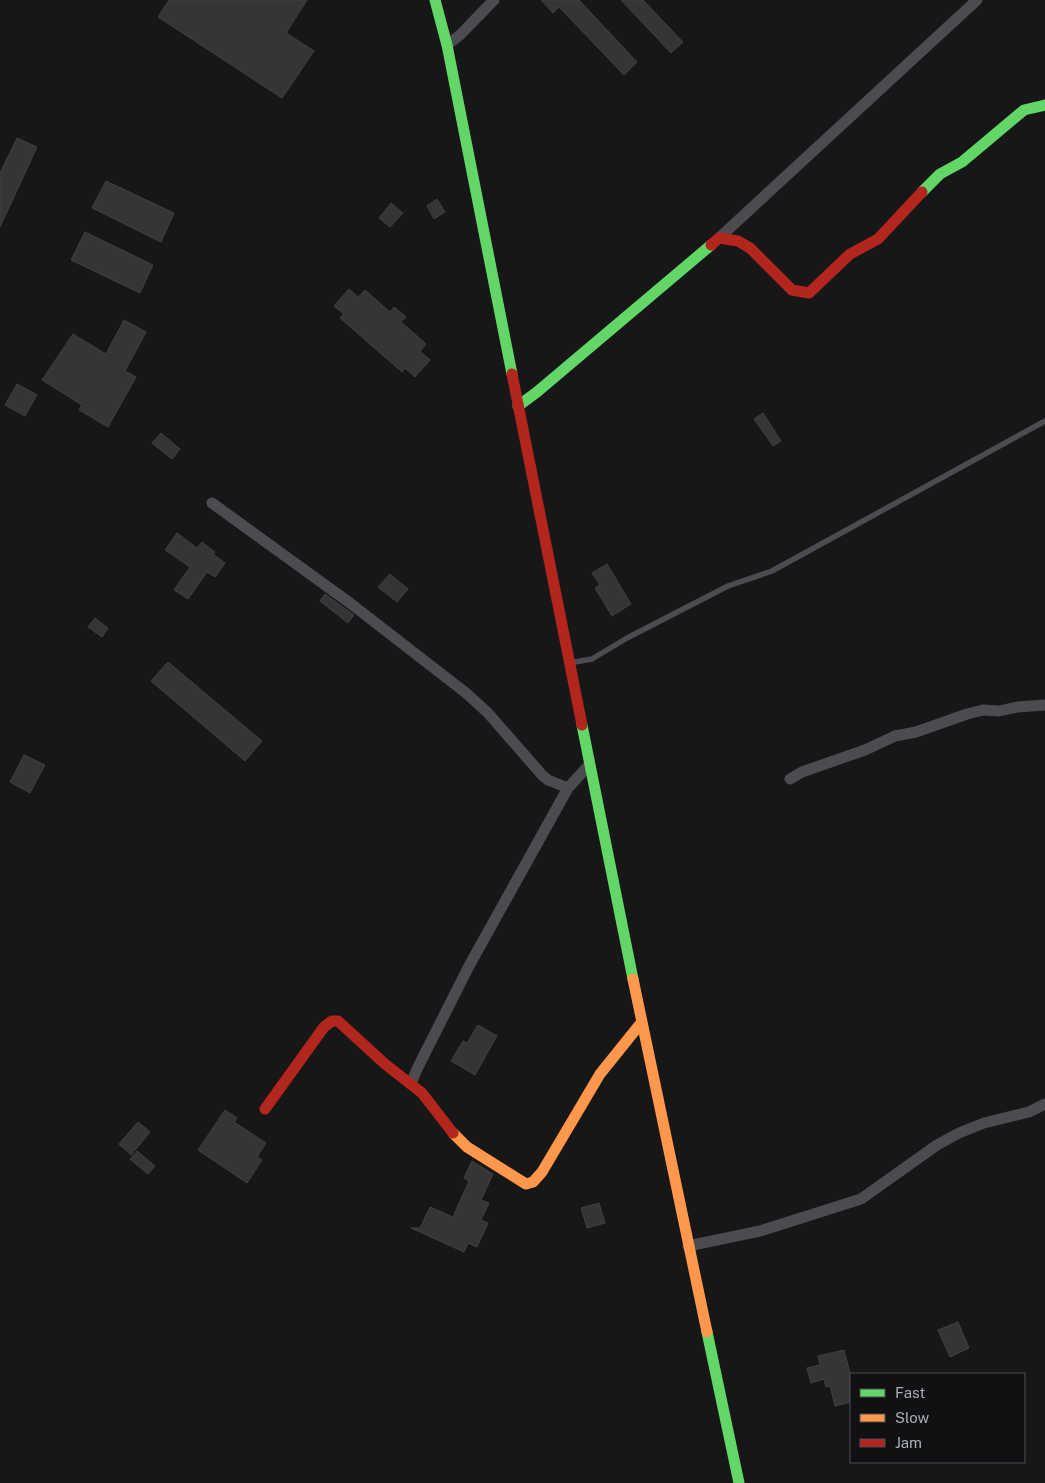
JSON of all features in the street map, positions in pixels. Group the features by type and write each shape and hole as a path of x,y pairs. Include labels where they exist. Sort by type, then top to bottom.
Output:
{"street":[{"path":"435,0 447,45 589,765 739,1483"},
{"path":"447,45 460,35 494,0"},
{"path":"518,406 538,392 719,238 977,0"},
{"path":"719,238 738,241 744,244 792,290 810,293 857,248 871,245 878,239 940,174 962,162 1024,110 1045,105"},
{"path":"212,503 350,603 466,693 488,712 542,775 548,780 568,788"},
{"path":"790,779 802,772 865,750 894,736 916,732 967,714 983,710 999,711 1017,707 1045,705"},
{"path":"411,1084 469,966 568,788 589,765"},
{"path":"265,1109 324,1027 332,1021 338,1021 385,1064 431,1102 455,1136 468,1147 526,1184 531,1184 546,1166 600,1074 642,1023"},
{"path":"688,1246 760,1231 861,1199 937,1145 959,1133 984,1122 1029,1112 1045,1104"}],"lane":[{"path":"569,663 592,660 627,638 728,586 772,571 1045,421"}],"building":[{"path":"169,0 307,0 286,33 314,51 282,98 158,17"},
{"path":"541,0 579,0 637,62 624,75 559,7 553,13"},
{"path":"621,0 643,0 683,42 671,53"},
{"path":"17,138 37,147 0,227 0,173"},
{"path":"106,181 174,213 161,242 92,208"},
{"path":"437,199 445,212 434,219 427,206"},
{"path":"391,203 403,213 390,227 379,218"},
{"path":"85,232 153,265 140,293 71,260"},
{"path":"349,289 358,297 365,290 390,312 394,307 406,317 401,322 426,344 420,351 430,360 415,377 405,368 402,372 340,318 344,314 334,306"},
{"path":"124,320 146,332 125,371 136,377 108,427 79,410 82,405 42,380 73,334 106,354"},
{"path":"17,384 37,395 25,416 5,405"},
{"path":"763,413 781,441 773,446 754,419"},
{"path":"161,433 180,449 172,459 152,443"},
{"path":"177,533 197,548 202,542 225,563 215,577 207,572 188,599 174,590 190,567 165,550"},
{"path":"607,564 631,604 612,616 595,588 600,585 592,573"},
{"path":"390,574 408,589 397,602 378,587"},
{"path":"325,594 354,615 348,623 320,601"},
{"path":"95,618 108,628 102,637 88,627"},
{"path":"168,662 262,741 245,761 151,681"},
{"path":"24,755 45,765 30,793 10,782"},
{"path":"478,1025 497,1036 475,1075 451,1061 463,1041 467,1043"},
{"path":"225,1110 237,1118 234,1122 266,1143 257,1157 262,1160 247,1183 198,1150"},
{"path":"138,1122 150,1132 131,1155 119,1144"},
{"path":"137,1151 155,1166 148,1174 130,1159"},
{"path":"472,1161 493,1174 481,1200 489,1203 481,1220 488,1223 477,1247 468,1243 464,1252 411,1228 420,1228 430,1207 453,1217 469,1181 464,1178"},
{"path":"599,1203 605,1223 587,1228 581,1208"},
{"path":"958,1322 969,1348 950,1357 938,1330"},
{"path":"844,1350 850,1373 850,1402 835,1406 830,1386 826,1387 824,1379 811,1383 807,1368 820,1365 818,1356"}],"traffic: fast":[{"path":"435,0 447,45 512,374"},
{"path":"922,192 940,174 962,162 1024,110 1045,105"},
{"path":"518,406 711,245"},
{"path":"582,725 633,979"},
{"path":"707,1332 739,1483"}],"traffic: slow":[{"path":"633,979 707,1332"},
{"path":"453,1133 467,1147 526,1184 533,1182 542,1172 600,1074 641,1023"}],"traffic: jam":[{"path":"711,245 719,238 738,241 750,248 792,290 809,293 850,254 878,239 922,192"},
{"path":"512,374 582,725"},
{"path":"265,1109 324,1027 332,1021 338,1021 385,1064 422,1093 453,1133"}]}
